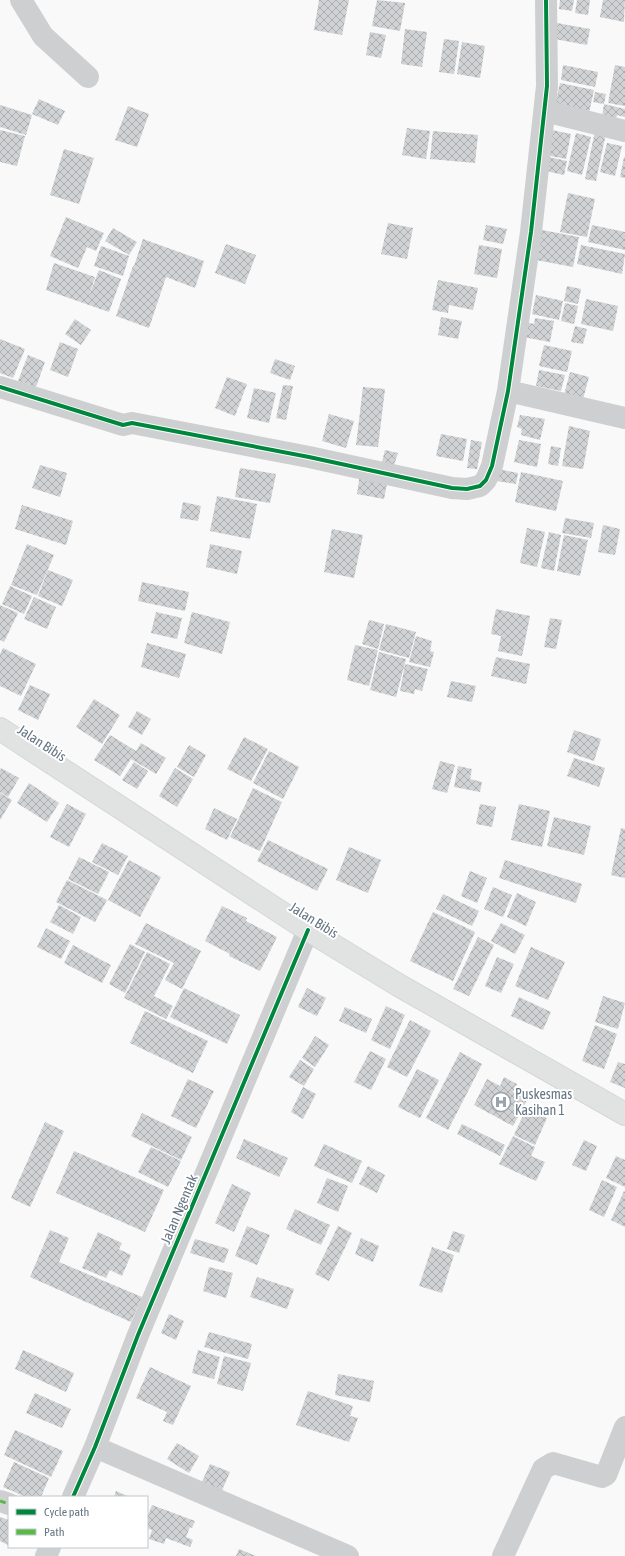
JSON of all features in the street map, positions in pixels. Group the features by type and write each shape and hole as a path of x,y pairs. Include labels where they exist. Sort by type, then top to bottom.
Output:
{"main road":[{"name":"Jalan Bibis","path":"0,729 308,930 400,986 625,1114"}],"street":[{"path":"21,0 43,36 88,77"},
{"path":"0,387 123,425 132,422 309,457 452,488 467,489 480,486 486,480 492,466 508,391 531,232 547,86 546,0"},
{"path":"545,111 625,131"},
{"path":"508,391 625,418"},
{"name":"Jalan Ngentak","path":"73,1496 95,1447 138,1335 308,930"},
{"path":"503,1556 542,1469 553,1463 602,1478 606,1476 625,1427"},
{"path":"95,1447 348,1556"}],"building":[{"path":"319,0 349,0 342,35 314,30"},
{"path":"377,0 405,3 400,31 372,26"},
{"path":"560,0 574,0 572,11 559,9"},
{"path":"577,0 590,0 588,15 575,13"},
{"path":"603,0 625,0 624,22 600,17"},
{"path":"557,23 590,29 587,45 549,38"},
{"path":"405,29 427,32 422,67 401,64"},
{"path":"370,32 386,35 381,58 366,55"},
{"path":"444,39 459,41 454,74 439,72"},
{"path":"462,42 485,46 480,78 457,74"},
{"path":"563,65 598,72 595,87 561,80"},
{"path":"615,65 625,67 625,106 608,103"},
{"path":"560,83 594,90 589,113 555,106"},
{"path":"595,92 606,94 604,104 593,102"},
{"path":"39,99 65,111 58,125 32,114"},
{"path":"604,104 625,109 625,117 617,115 616,120 602,117"},
{"path":"0,105 32,115 26,135 0,127"},
{"path":"128,106 149,114 137,147 115,140"},
{"path":"407,128 430,131 426,159 402,155"},
{"path":"0,130 25,136 17,166 0,162"},
{"path":"552,130 571,134 566,159 546,155"},
{"path":"433,131 478,135 475,163 430,159"},
{"path":"595,131 606,133 596,181 585,179"},
{"path":"576,133 591,137 582,175 567,171"},
{"path":"607,143 622,146 615,176 600,172"},
{"path":"64,149 94,158 79,204 50,195"},
{"path":"544,156 567,161 564,175 541,170"},
{"path":"625,157 625,178 620,177"},
{"path":"568,193 595,199 587,237 560,232"},
{"path":"66,217 104,233 96,251 87,247 78,268 50,256"},
{"path":"388,223 413,228 407,259 381,254"},
{"path":"486,225 507,229 503,244 483,240"},
{"path":"592,225 625,232 625,250 588,242"},
{"path":"113,228 137,242 129,255 105,241"},
{"path":"542,230 579,237 573,267 536,260"},
{"path":"143,239 204,261 195,288 166,277 149,328 116,316 133,266 146,271 134,266"},
{"path":"226,244 256,255 245,284 215,273"},
{"path":"479,245 502,249 497,278 474,274"},
{"path":"581,245 625,254 622,274 577,264"},
{"path":"101,246 129,256 123,276 94,266"},
{"path":"54,263 95,277 89,296 99,270 121,279 109,312 46,290"},
{"path":"438,280 478,288 473,310 449,305 448,313 432,310"},
{"path":"567,286 581,289 578,304 564,301"},
{"path":"536,295 563,301 559,320 532,314"},
{"path":"586,299 618,306 613,331 581,324"},
{"path":"565,303 578,306 574,324 561,321"},
{"path":"441,317 462,321 458,339 438,335"},
{"path":"535,318 554,321 550,342 517,336 520,321 534,324"},
{"path":"75,319 91,330 81,345 65,334"},
{"path":"575,326 587,329 583,344 571,342"},
{"path":"0,339 25,349 13,378 0,373"},
{"path":"60,342 78,349 68,377 50,370"},
{"path":"544,345 572,351 567,372 539,366"},
{"path":"28,355 45,362 36,387 18,381"},
{"path":"275,359 295,366 290,380 270,373"},
{"path":"539,370 565,375 561,391 536,386"},
{"path":"570,372 589,377 583,399 564,395"},
{"path":"227,377 247,384 235,416 215,408"},
{"path":"283,385 293,386 286,420 276,418"},
{"path":"363,387 385,389 378,447 356,445"},
{"path":"254,388 276,393 269,423 247,418"},
{"path":"329,414 354,421 346,448 322,441"},
{"path":"520,415 545,419 540,440 521,435 522,429 517,427"},
{"path":"569,426 590,431 583,469 562,466"},
{"path":"441,434 467,439 463,461 436,456"},
{"path":"471,440 482,442 477,469 467,468"},
{"path":"519,440 541,444 537,467 514,462"},
{"path":"551,446 561,448 558,466 548,464"},
{"path":"385,450 398,453 394,465 382,462"},
{"path":"40,465 67,473 60,497 32,488"},
{"path":"240,468 276,474 270,503 235,497"},
{"path":"498,469 518,473 516,484 496,481"},
{"path":"521,472 563,481 556,511 515,502"},
{"path":"360,474 388,479 384,499 357,494"},
{"path":"217,496 257,504 250,539 210,531"},
{"path":"183,502 201,506 198,521 180,518"},
{"path":"22,505 73,521 66,545 15,529"},
{"path":"565,518 594,523 591,538 562,533"},
{"path":"603,525 620,529 615,555 598,552"},
{"path":"527,528 545,532 537,567 520,563"},
{"path":"332,529 363,535 354,578 324,572"},
{"path":"549,532 561,535 554,571 541,568"},
{"path":"564,535 588,540 580,576 557,571"},
{"path":"27,544 54,555 37,595 11,585"},
{"path":"210,544 242,551 237,574 206,567"},
{"path":"48,570 73,580 62,606 38,596"},
{"path":"142,582 189,592 185,611 138,601"},
{"path":"10,586 32,596 24,614 2,604"},
{"path":"34,597 56,607 47,629 24,619"},
{"path":"0,605 18,613 4,642 0,640"},
{"path":"496,609 530,616 522,656 498,651 501,636 491,634"},
{"path":"156,612 182,618 177,639 151,633"},
{"path":"192,612 230,622 222,654 184,643"},
{"path":"550,618 562,620 556,649 544,647"},
{"path":"369,620 384,624 378,649 362,644"},
{"path":"386,624 416,632 409,658 379,650"},
{"path":"416,636 432,641 430,651 434,652 430,667 409,662"},
{"path":"147,643 186,654 179,678 141,667"},
{"path":"355,645 378,650 369,686 347,680"},
{"path":"3,648 36,664 21,696 0,686 0,654"},
{"path":"379,652 406,659 396,697 370,690"},
{"path":"496,657 530,664 526,684 491,676"},
{"path":"405,664 428,669 422,691 415,689 414,694 400,691"},
{"path":"451,681 476,686 472,702 447,697"},
{"path":"30,685 50,694 38,720 18,710"},
{"path":"94,699 120,715 102,744 76,727"},
{"path":"137,711 151,719 142,735 128,727"},
{"path":"574,730 601,739 594,761 567,752"},
{"path":"110,735 136,751 141,743 166,758 156,774 131,759 120,776 94,760"},
{"path":"244,737 268,749 251,781 227,769"},
{"path":"189,745 206,755 194,777 177,767"},
{"path":"269,751 299,767 283,799 253,783"},
{"path":"574,758 605,768 599,787 567,776"},
{"path":"440,761 455,765 447,793 432,789"},
{"path":"134,762 148,771 137,789 122,780"},
{"path":"458,766 472,769 470,779 482,782 480,792 454,787"},
{"path":"1,768 19,778 8,797 0,792"},
{"path":"175,768 193,779 177,807 159,796"},
{"path":"29,783 59,803 47,822 17,803"},
{"path":"253,788 282,802 260,851 230,837"},
{"path":"0,793 12,800 0,820"},
{"path":"67,804 86,814 69,847 50,837"},
{"path":"480,804 496,807 492,827 476,824"},
{"path":"519,804 550,811 542,847 511,840"},
{"path":"214,808 237,819 227,840 205,829"},
{"path":"554,817 591,826 584,855 547,846"},
{"path":"621,828 625,829 625,878 611,875"},
{"path":"268,840 328,869 317,891 257,861"},
{"path":"102,843 128,856 118,875 92,862"},
{"path":"349,847 381,860 368,893 336,880"},
{"path":"79,857 109,872 98,894 68,879"},
{"path":"129,860 161,877 140,917 108,900"},
{"path":"505,860 582,884 576,903 499,878"},
{"path":"470,871 487,878 477,903 461,896"},
{"path":"67,880 107,900 95,922 56,902"},
{"path":"493,887 512,895 503,917 484,909"},
{"path":"517,893 536,902 526,926 507,917"},
{"path":"443,894 479,911 472,926 436,909"},
{"path":"59,905 81,917 73,934 50,922"},
{"path":"222,906 247,918 246,921 277,937 260,971 229,956 230,954 205,941"},
{"path":"433,912 475,932 453,981 410,961"},
{"path":"146,923 201,951 182,989 165,980 174,963 135,944"},
{"path":"501,923 525,935 515,954 491,941"},
{"path":"46,928 70,941 61,959 37,947"},
{"path":"478,937 494,945 469,996 453,989"},
{"path":"130,944 145,952 125,993 109,984"},
{"path":"73,945 111,965 102,983 64,963"},
{"path":"531,947 565,962 548,1000 515,986"},
{"path":"147,952 170,964 154,996 173,1006 166,1019 124,998"},
{"path":"497,957 514,964 501,993 485,986"},
{"path":"184,988 240,1015 227,1044 170,1017"},
{"path":"307,988 326,998 317,1016 298,1007"},
{"path":"603,996 625,1003 618,1029 595,1022"},
{"path":"519,997 551,1012 543,1030 511,1016"},
{"path":"386,1006 405,1015 390,1049 371,1040"},
{"path":"345,1007 372,1019 366,1033 339,1021"},
{"path":"145,1011 208,1041 193,1073 130,1043"},
{"path":"410,1020 431,1031 407,1077 387,1067"},
{"path":"595,1025 617,1034 604,1069 582,1061"},
{"path":"315,1036 329,1045 315,1067 302,1058"},
{"path":"370,1051 386,1059 371,1090 354,1082"},
{"path":"460,1052 482,1064 448,1130 426,1118"},
{"path":"300,1060 314,1069 304,1086 289,1077"},
{"path":"618,1062 625,1064 625,1088 610,1082"},
{"path":"417,1069 439,1080 420,1118 398,1107"},
{"name":"Puskesmas Kasihan 1","path":"504,1077 517,1084 513,1092 527,1100 513,1126 474,1105 487,1079 500,1086"},
{"path":"188,1079 214,1091 196,1128 171,1116"},
{"path":"303,1087 316,1094 303,1119 291,1112"},
{"path":"526,1109 547,1118 535,1145 514,1135"},
{"path":"142,1113 192,1137 181,1160 131,1136"},
{"path":"45,1122 64,1131 30,1207 11,1198"},
{"path":"462,1124 505,1145 500,1156 457,1134"},
{"path":"513,1136 535,1147 531,1156 545,1162 536,1181 499,1164"},
{"path":"244,1139 288,1158 279,1177 236,1158"},
{"path":"584,1140 597,1146 586,1171 572,1165"},
{"path":"324,1144 362,1161 352,1183 314,1166"},
{"path":"151,1147 181,1161 168,1187 138,1172"},
{"path":"74,1151 164,1190 145,1232 56,1193"},
{"path":"616,1156 625,1160 625,1187 606,1178"},
{"path":"368,1166 385,1175 377,1193 359,1184"},
{"path":"327,1178 348,1186 338,1212 317,1203"},
{"path":"602,1180 617,1187 604,1217 589,1210"},
{"path":"232,1184 251,1193 234,1232 215,1223"},
{"path":"624,1191 625,1192 625,1227 611,1220"},
{"path":"295,1209 330,1225 321,1245 286,1229"},
{"path":"247,1226 270,1235 257,1265 235,1256"},
{"path":"338,1226 352,1233 329,1281 315,1274"},
{"path":"50,1230 69,1238 59,1262 142,1297 131,1322 30,1277"},
{"path":"453,1231 465,1235 459,1253 447,1249"},
{"path":"98,1232 122,1243 119,1249 131,1255 122,1276 110,1270 106,1278 82,1268"},
{"path":"361,1238 379,1246 373,1262 355,1254"},
{"path":"195,1239 229,1249 224,1263 190,1253"},
{"path":"432,1247 454,1255 442,1293 419,1286"},
{"path":"209,1267 233,1273 226,1298 203,1291"},
{"path":"257,1277 294,1289 287,1309 250,1297"},
{"path":"169,1314 184,1321 176,1340 161,1333"},
{"path":"209,1332 252,1344 248,1359 204,1347"},
{"path":"23,1350 74,1373 66,1392 15,1369"},
{"path":"198,1350 220,1357 214,1379 192,1373"},
{"path":"224,1356 251,1363 243,1391 217,1384"},
{"path":"150,1367 191,1386 173,1425 163,1421 167,1412 136,1398"},
{"path":"338,1374 374,1381 370,1402 335,1395"},
{"path":"308,1391 353,1406 350,1416 358,1418 349,1442 296,1425"},
{"path":"35,1393 71,1409 62,1428 26,1413"},
{"path":"15,1430 63,1451 51,1477 4,1455"},
{"path":"177,1443 199,1456 189,1473 167,1459"},
{"path":"14,1462 49,1478 41,1496 24,1496 3,1487"},
{"path":"210,1464 230,1472 220,1495 200,1486"},
{"path":"116,1491 128,1496 114,1496"},
{"path":"152,1505 195,1521 192,1528 190,1527 186,1537 193,1540 190,1547 166,1538 164,1544 149,1539 152,1530 148,1528 148,1515"},
{"path":"0,1517 8,1520 8,1545 0,1541"},
{"path":"239,1549 256,1556 236,1556"}],"marked path":[{"path":"0,1501 8,1504"}],"cycle path":[{"path":"0,387 123,425 132,423 309,457 452,488 467,489 480,486 486,480 492,466 508,391 531,232 547,86 546,0"},
{"path":"73,1496 95,1447 138,1335 308,930"}],"place":[{"name":"Puskesmas Kasihan 1","path":"501,1102"}]}
